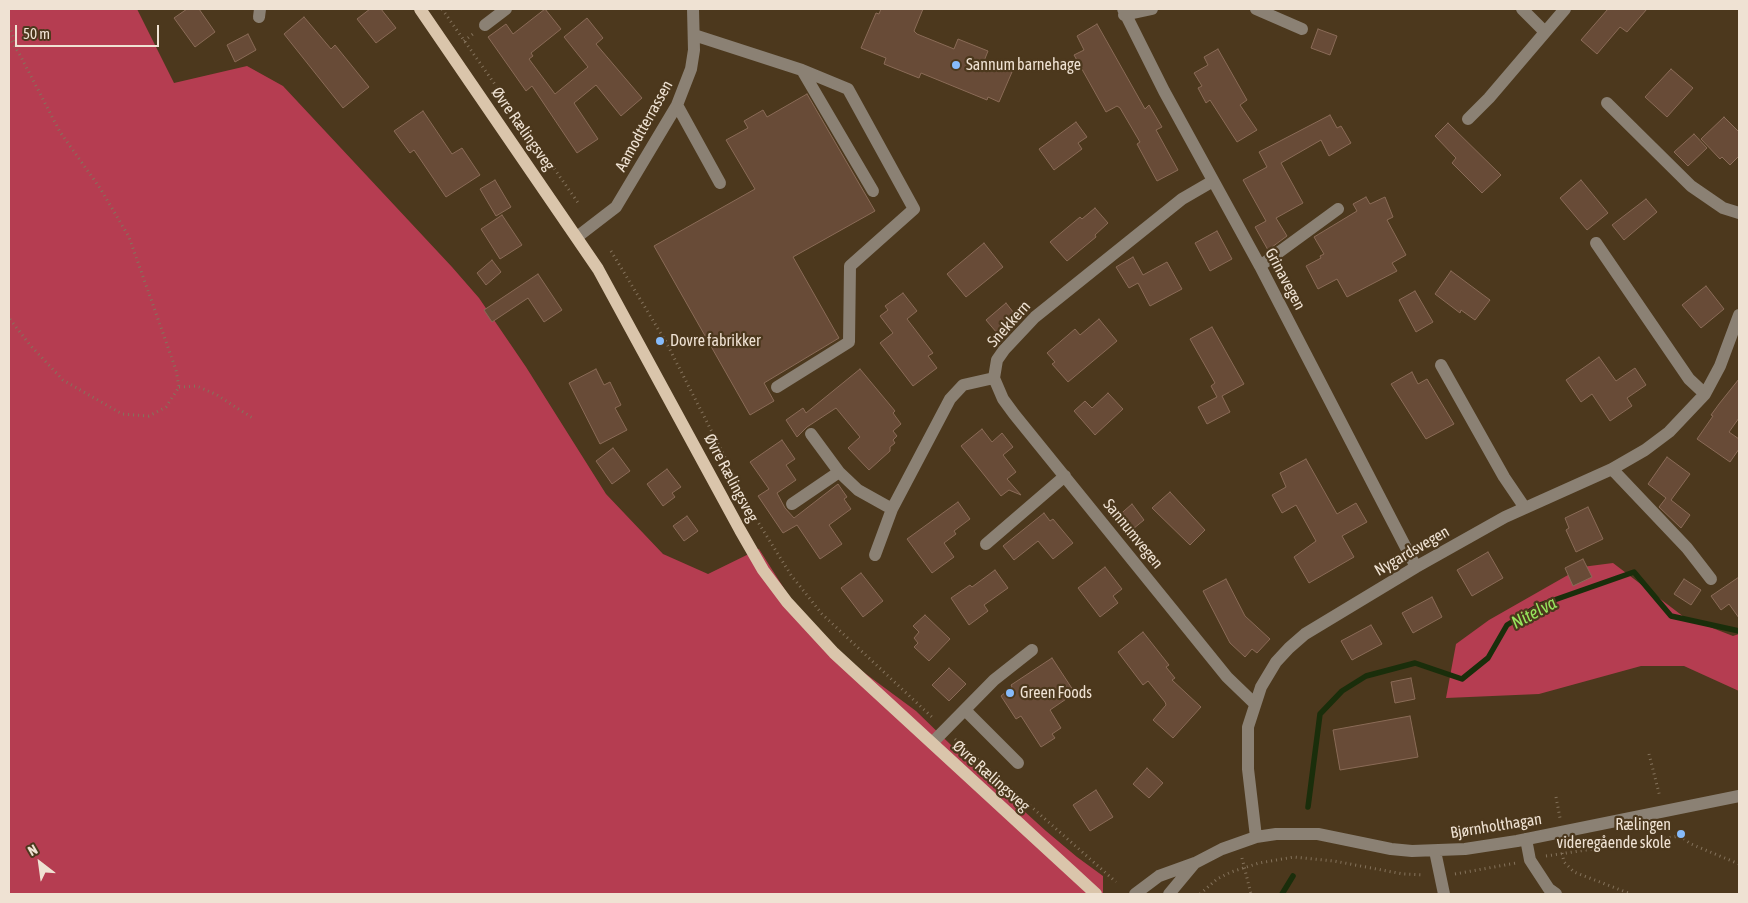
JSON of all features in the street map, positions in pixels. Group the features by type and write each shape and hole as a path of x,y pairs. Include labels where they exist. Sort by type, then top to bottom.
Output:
{"main road":[{"name":"Øvre Rælingsveg","path":"420,9 577,237 613,294 740,530 772,582 815,634 1096,894"}],"street":[{"path":"485,25 506,9"},
{"name":"Aamodtterrassen","path":"577,237 616,207 677,105 691,69 694,35 693,9"},
{"path":"1124,12 1152,9"},
{"path":"1256,9 1302,29"},
{"path":"1522,9 1545,32"},
{"path":"1468,119 1489,98 1564,9"},
{"name":"Grinavegen","path":"1124,12 1260,266 1416,567"},
{"path":"694,35 802,70 848,89 914,209 850,266 850,342 777,387"},
{"path":"802,70 873,191"},
{"path":"1607,103 1691,186 1723,208 1739,213"},
{"path":"677,105 720,183"},
{"name":"Snekkern","path":"994,378 997,360 1035,317 1182,199 1213,181"},
{"path":"1260,266 1338,209"},
{"path":"1596,242 1689,379 1705,394"},
{"name":"Nygardsvegen","path":"1256,837 1247,745 1254,704 1261,687 1276,662 1305,634 1416,567 1525,508 1612,469 1645,450 1669,432 1705,394 1720,366 1739,315"},
{"path":"1441,365 1504,477 1525,508"},
{"path":"875,555 892,509 932,428 956,390 972,381 994,378"},
{"name":"Sannumvegen","path":"994,378 1003,399 1227,677 1254,704"},
{"path":"811,434 839,472 858,490 892,509"},
{"path":"1612,469 1687,548 1711,579"},
{"path":"792,504 839,472"},
{"path":"986,544 1065,476"},
{"path":"932,743 994,680 1032,650"},
{"path":"964,710 1018,763"},
{"name":"Bjørnholthagan","path":"1256,837 1276,834 1318,834 1390,850 1434,851 1526,839 1662,810 1739,796"},
{"path":"1135,894 1159,876 1236,843 1256,837"},
{"path":"1526,839 1530,860 1549,890 1556,894"},
{"path":"1434,851 1444,894"},
{"path":"1169,894 1195,862"}],"path":[{"path":"442,9 578,204"},
{"path":"9,26 20,55"},
{"path":"9,37 60,132 100,188 129,237 176,370 179,387 166,407 149,416 122,414 63,380 30,345 9,318"},
{"path":"611,251 666,342 758,522 791,575 839,631 1116,882"},
{"path":"179,387 197,386 216,394 254,419"},
{"path":"1649,754 1662,810"},
{"path":"1556,797 1561,821"},
{"path":"1680,836 1691,844 1739,864"},
{"path":"1562,853 1564,862 1574,872 1631,894"},
{"path":"1241,855 1251,894"}],"shaded area":[{"path":"9,9 137,9 174,83 247,66 283,86 479,298 526,367 606,494 663,554 708,574 759,549 792,601 847,660 916,711 951,745 984,769 1014,802 1046,831 1103,876 1103,894 9,894"},
{"path":"1613,563 1684,617 1733,636 1739,634 1739,691 1684,666 1641,666 1539,694 1446,698 1456,644 1489,620 1582,567"}],"building":[{"path":"187,9 199,9 215,32 195,47 174,18"},
{"path":"370,9 381,9 396,28 376,43 357,19"},
{"path":"545,9 561,29 531,53 533,56 529,59 555,94 588,67 564,37 587,18 603,38 596,44 642,98 621,116 596,85 574,103 598,139 577,153 532,86 526,91 488,37 506,24 513,34"},
{"path":"881,9 923,9 914,31 917,34 954,49 958,39 988,51 984,61 1012,72 999,102 988,97 987,100 921,73 919,78 884,64 886,58 861,48 876,13 879,14"},
{"path":"1608,9 1647,9 1627,32 1620,27 1597,54 1581,40"},
{"path":"304,17 331,49 335,45 369,87 343,108 284,34"},
{"path":"1097,24 1145,109 1149,105 1162,127 1156,130 1178,170 1157,181 1137,144 1140,142 1120,108 1117,106 1106,112 1074,55 1084,50 1077,36"},
{"path":"1318,29 1337,36 1330,55 1311,48"},
{"path":"248,34 256,50 235,62 227,45"},
{"path":"1218,49 1247,100 1240,105 1257,130 1237,142 1210,100 1206,103 1198,88 1202,86 1194,73 1208,65 1204,57"},
{"path":"1671,69 1693,88 1667,117 1645,97"},
{"path":"807,94 875,211 793,257 839,338 764,383 774,401 750,415 654,246 755,189 726,140 748,128 744,121 763,110 767,117"},
{"path":"423,111 452,154 462,148 480,175 446,197 414,150 410,153 394,131"},
{"path":"1330,115 1337,128 1341,126 1351,143 1329,156 1321,140 1281,163 1303,203 1276,218 1287,236 1268,250 1255,227 1266,221 1243,180 1267,167 1259,152"},
{"path":"1724,117 1739,132 1739,156 1730,165 1722,157 1720,159 1701,139"},
{"path":"1076,122 1087,137 1078,143 1082,149 1054,170 1039,149"},
{"path":"1448,123 1501,175 1482,193 1452,163 1456,158 1435,136"},
{"path":"1694,134 1707,148 1688,166 1674,152"},
{"path":"495,180 511,207 496,216 480,189"},
{"path":"1581,180 1608,213 1587,230 1560,198"},
{"path":"1366,197 1370,204 1385,197 1393,217 1387,220 1406,255 1392,263 1397,271 1347,297 1337,279 1318,289 1306,266 1321,258 1320,256 1324,254 1314,237 1357,211 1353,204"},
{"path":"1646,199 1657,212 1624,240 1612,225"},
{"path":"1095,208 1108,223 1095,235 1096,237 1067,261 1050,242 1080,217 1082,219"},
{"path":"502,215 522,245 500,259 481,229"},
{"path":"1217,231 1232,259 1210,271 1195,243"},
{"path":"984,243 1003,267 966,297 947,274"},
{"path":"1133,257 1143,275 1167,262 1182,289 1150,306 1138,283 1129,288 1116,267"},
{"path":"492,260 501,272 486,285 477,273"},
{"path":"1451,271 1490,300 1475,320 1461,310 1460,313 1435,294"},
{"path":"538,274 562,310 544,322 528,298 492,322 484,310"},
{"path":"1706,286 1724,309 1701,328 1682,305"},
{"path":"1415,291 1433,322 1416,332 1399,300"},
{"path":"903,293 917,311 907,319 933,353 928,356 937,368 913,386 880,343 893,333 880,316 888,310 885,306"},
{"path":"1006,303 1017,317 997,333 986,320"},
{"path":"1099,319 1117,341 1068,382 1052,364 1055,362 1047,353 1075,329 1080,335"},
{"path":"1212,327 1244,384 1222,396 1230,412 1207,424 1198,407 1217,397 1211,386 1215,383 1190,339"},
{"path":"1599,357 1616,381 1635,368 1646,385 1627,398 1632,406 1610,421 1592,394 1581,402 1566,380"},
{"path":"596,369 604,385 610,382 621,405 615,408 627,430 600,444 569,383"},
{"path":"860,369 895,411 893,413 901,424 893,431 897,436 893,440 895,443 890,447 890,451 869,470 848,448 860,437 836,408 807,427 797,437 786,420 803,408 806,413"},
{"path":"1412,372 1418,384 1427,379 1454,424 1426,439 1391,384"},
{"path":"1739,379 1739,418 1729,432 1739,439 1739,449 1730,462 1697,439 1713,416 1711,415"},
{"path":"1108,393 1123,409 1095,435 1074,411 1085,401 1092,408"},
{"path":"982,429 992,442 1002,433 1013,447 1003,455 1016,472 1007,479 1021,495 1009,490 1001,496 961,446"},
{"path":"782,440 795,459 786,465 796,480 777,493 785,508 794,518 838,484 847,497 844,499 851,509 829,525 842,544 820,559 797,525 783,533 758,496 769,489 750,462"},
{"path":"613,448 630,471 612,484 596,461"},
{"path":"1667,457 1690,474 1671,500 1690,515 1681,528 1659,507 1666,498 1648,484"},
{"path":"1306,459 1337,514 1356,503 1367,522 1342,536 1354,557 1309,583 1294,557 1316,541 1296,505 1282,513 1272,495 1286,487 1280,473"},
{"path":"667,469 681,487 672,493 675,497 663,506 647,484"},
{"path":"1170,492 1205,530 1190,545 1152,508"},
{"path":"958,502 970,519 954,531 956,534 944,543 954,557 932,573 907,539"},
{"path":"1132,504 1144,520 1128,533 1116,518"},
{"path":"1588,507 1603,539 1576,552 1566,530 1569,528 1565,518"},
{"path":"1044,513 1050,521 1053,519 1073,543 1053,559 1038,541 1014,560 1003,546"},
{"path":"687,516 698,531 684,541 673,526"},
{"path":"1488,552 1503,578 1472,596 1457,570"},
{"path":"1583,559 1592,577 1573,586 1565,568"},
{"path":"1105,567 1122,589 1113,596 1118,603 1100,617 1078,588"},
{"path":"995,570 1008,588 984,605 988,611 969,625 951,598 970,585 972,587"},
{"path":"861,573 883,601 863,617 841,588"},
{"path":"1739,577 1739,618 1729,604 1721,610 1711,596"},
{"path":"1226,579 1245,616 1270,639 1257,653 1252,649 1245,657 1230,643 1203,591"},
{"path":"1684,579 1701,590 1691,605 1674,594"},
{"path":"1432,597 1442,617 1413,633 1402,613"},
{"path":"925,615 950,639 929,661 914,647 918,643 914,638 919,632 913,626"},
{"path":"1371,625 1382,644 1352,660 1341,641"},
{"path":"1143,632 1169,665 1166,667 1175,678 1172,680 1201,707 1173,738 1153,720 1166,705 1165,702 1148,681 1143,685 1118,652"},
{"path":"1052,658 1075,693 1050,710 1061,728 1052,734 1055,738 1041,747 1021,716 1016,719 1001,696 1012,687 1011,685"},
{"path":"949,668 966,684 949,701 932,685"},
{"path":"1411,678 1415,699 1395,703 1391,682"},
{"path":"1410,716 1418,757 1340,770 1333,730"},
{"path":"1147,768 1163,783 1149,798 1133,784"},
{"path":"1096,790 1113,817 1090,831 1073,805"}],"waterway":[{"name":"Nitelva","path":"1308,807 1320,714 1342,691 1366,676 1415,663 1462,679 1488,658 1507,625 1540,605 1634,572 1671,616 1739,631"},
{"name":"Nitelva","path":"1282,894 1293,876"}],"place":[{"name":"Sannum barnehage","path":"956,65"},
{"name":"Dovre fabrikker","path":"660,341"},
{"name":"Green Foods","path":"1010,693"},
{"name":"Rælingen videregående skole","path":"1681,834"}]}
